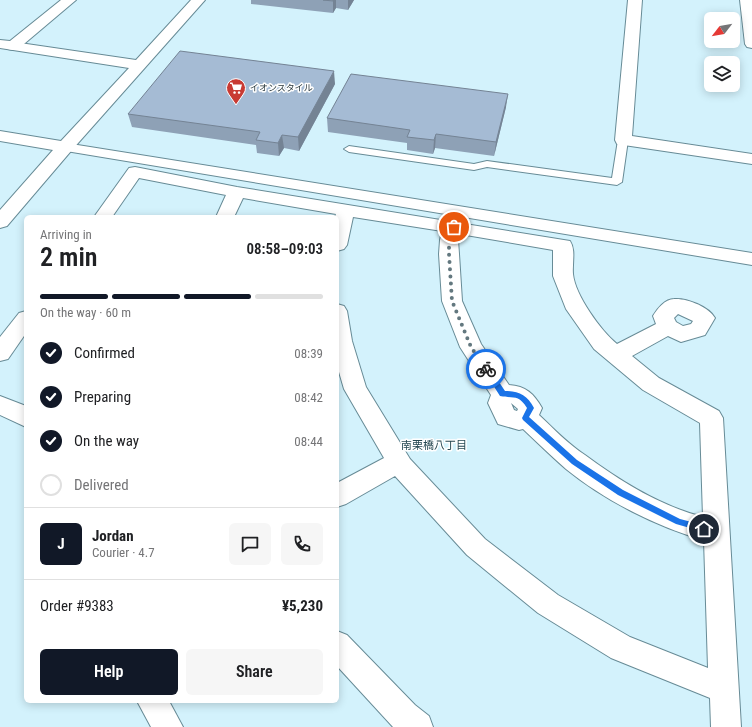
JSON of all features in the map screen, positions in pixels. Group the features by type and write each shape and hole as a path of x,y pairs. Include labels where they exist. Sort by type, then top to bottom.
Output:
{"street":[{"path":"6,45 69,0"},
{"path":"0,222 65,147 198,0"},
{"path":"635,0 623,140 752,159"},
{"path":"747,0 752,44"},
{"path":"6,45 139,65"},
{"path":"0,136 752,259"},
{"path":"104,215 135,172 237,192 563,245 563,276 576,309 602,343 651,384 711,418 726,727"},
{"path":"226,215 237,192"},
{"path":"339,236 342,222 347,210"},
{"path":"454,227 449,240 452,301 471,347 503,394 515,394 525,399 530,408 526,418 575,462 621,492 679,522 716,532"},
{"path":"2,348 24,320"},
{"path":"339,326 341,342 355,389 399,462 476,548 548,604 621,648 724,689"},
{"path":"616,354 668,327"},
{"path":"0,405 24,416"},
{"path":"339,495 399,462"},
{"path":"339,647 404,716 418,727"},
{"path":"153,703 168,727"}],"lane":[{"path":"349,149 474,167 487,164 617,182 623,140"}],"building":[{"name":"イオンスタイル","path":"180,51 334,71 298,137 282,135 278,143 256,140 260,132 128,114"},
{"path":"351,74 508,94 496,142 436,134 434,140 407,137 410,130 327,118"}],"way so far":[{"path":"454,227 449,240 452,301 471,347 486,369"}],"place":[{"name":"イオンスタイル","path":"236,105"}],"district":[{"name":"南栗橋八丁目","path":"434,445"}],"route":[{"path":"486,369 503,394 515,394 525,399 530,408 526,418 575,462 621,492 679,522 704,529"}]}
